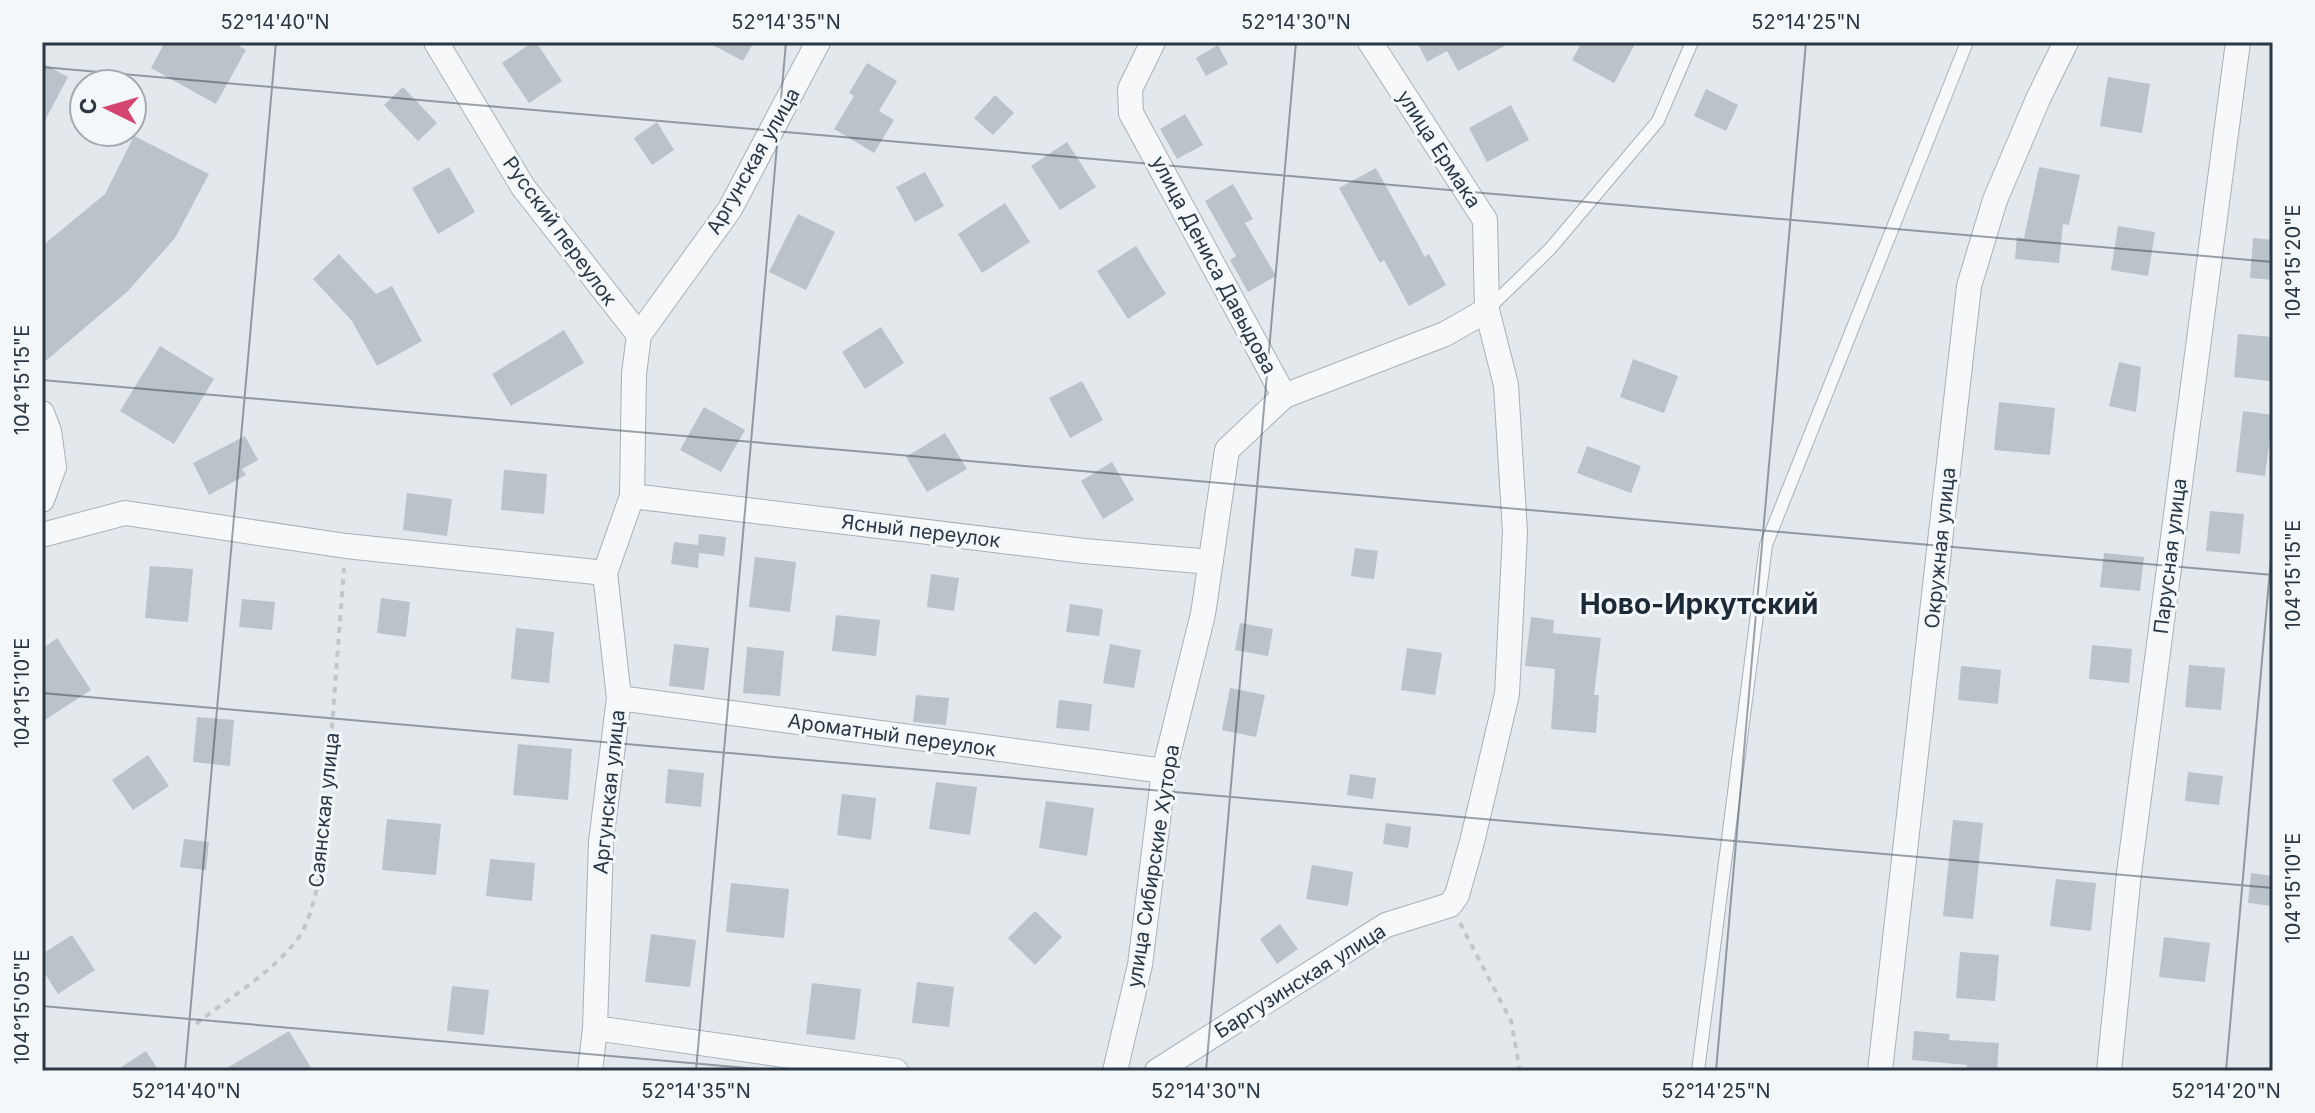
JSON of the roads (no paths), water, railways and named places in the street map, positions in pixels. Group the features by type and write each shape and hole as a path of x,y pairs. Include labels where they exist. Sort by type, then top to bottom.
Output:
{"street":[{"name":"Русский переулок","path":"436,42 523,187 639,335"},
{"name":"Аргунская улица","path":"590,1071 595,1028 601,842 619,698 605,573 632,496 634,374 639,335 730,209 818,42"},
{"name":"улица Дениса Давыдова","path":"1153,42 1130,89 1131,113 1284,396 1227,450 1203,614"},
{"name":"улица Ермака","path":"1370,42 1485,220 1487,310 1506,385 1515,532 1507,694 1472,842 1457,895 1450,905"},
{"name":"Окружная улица","path":"1880,1071 1969,286 1995,200 2066,42"},
{"name":"Парусная улица","path":"2109,1071 2129,873 2238,42"},
{"path":"1284,396 1445,334 1487,310"},
{"path":"42,413 49,431 54,467 42,500"},
{"name":"Ясный переулок","path":"632,496 1084,551 1211,562"},
{"path":"42,535 125,513 346,546 605,573"},
{"name":"улица Сибирские Хутора","path":"1115,1071 1140,965 1164,771 1203,614"},
{"name":"Ароматный переулок","path":"619,698 1164,771"},
{"name":"Баргузинская улица","path":"1157,1071 1386,925 1450,905"},
{"path":"595,1028 896,1071"}],"lane":[{"path":"1487,310 1550,249 1658,121 1692,42"},
{"path":"1698,1071 1766,545 1967,42"}],"district":[{"name":"Ново-Иркутский","path":"1699,604"}]}
